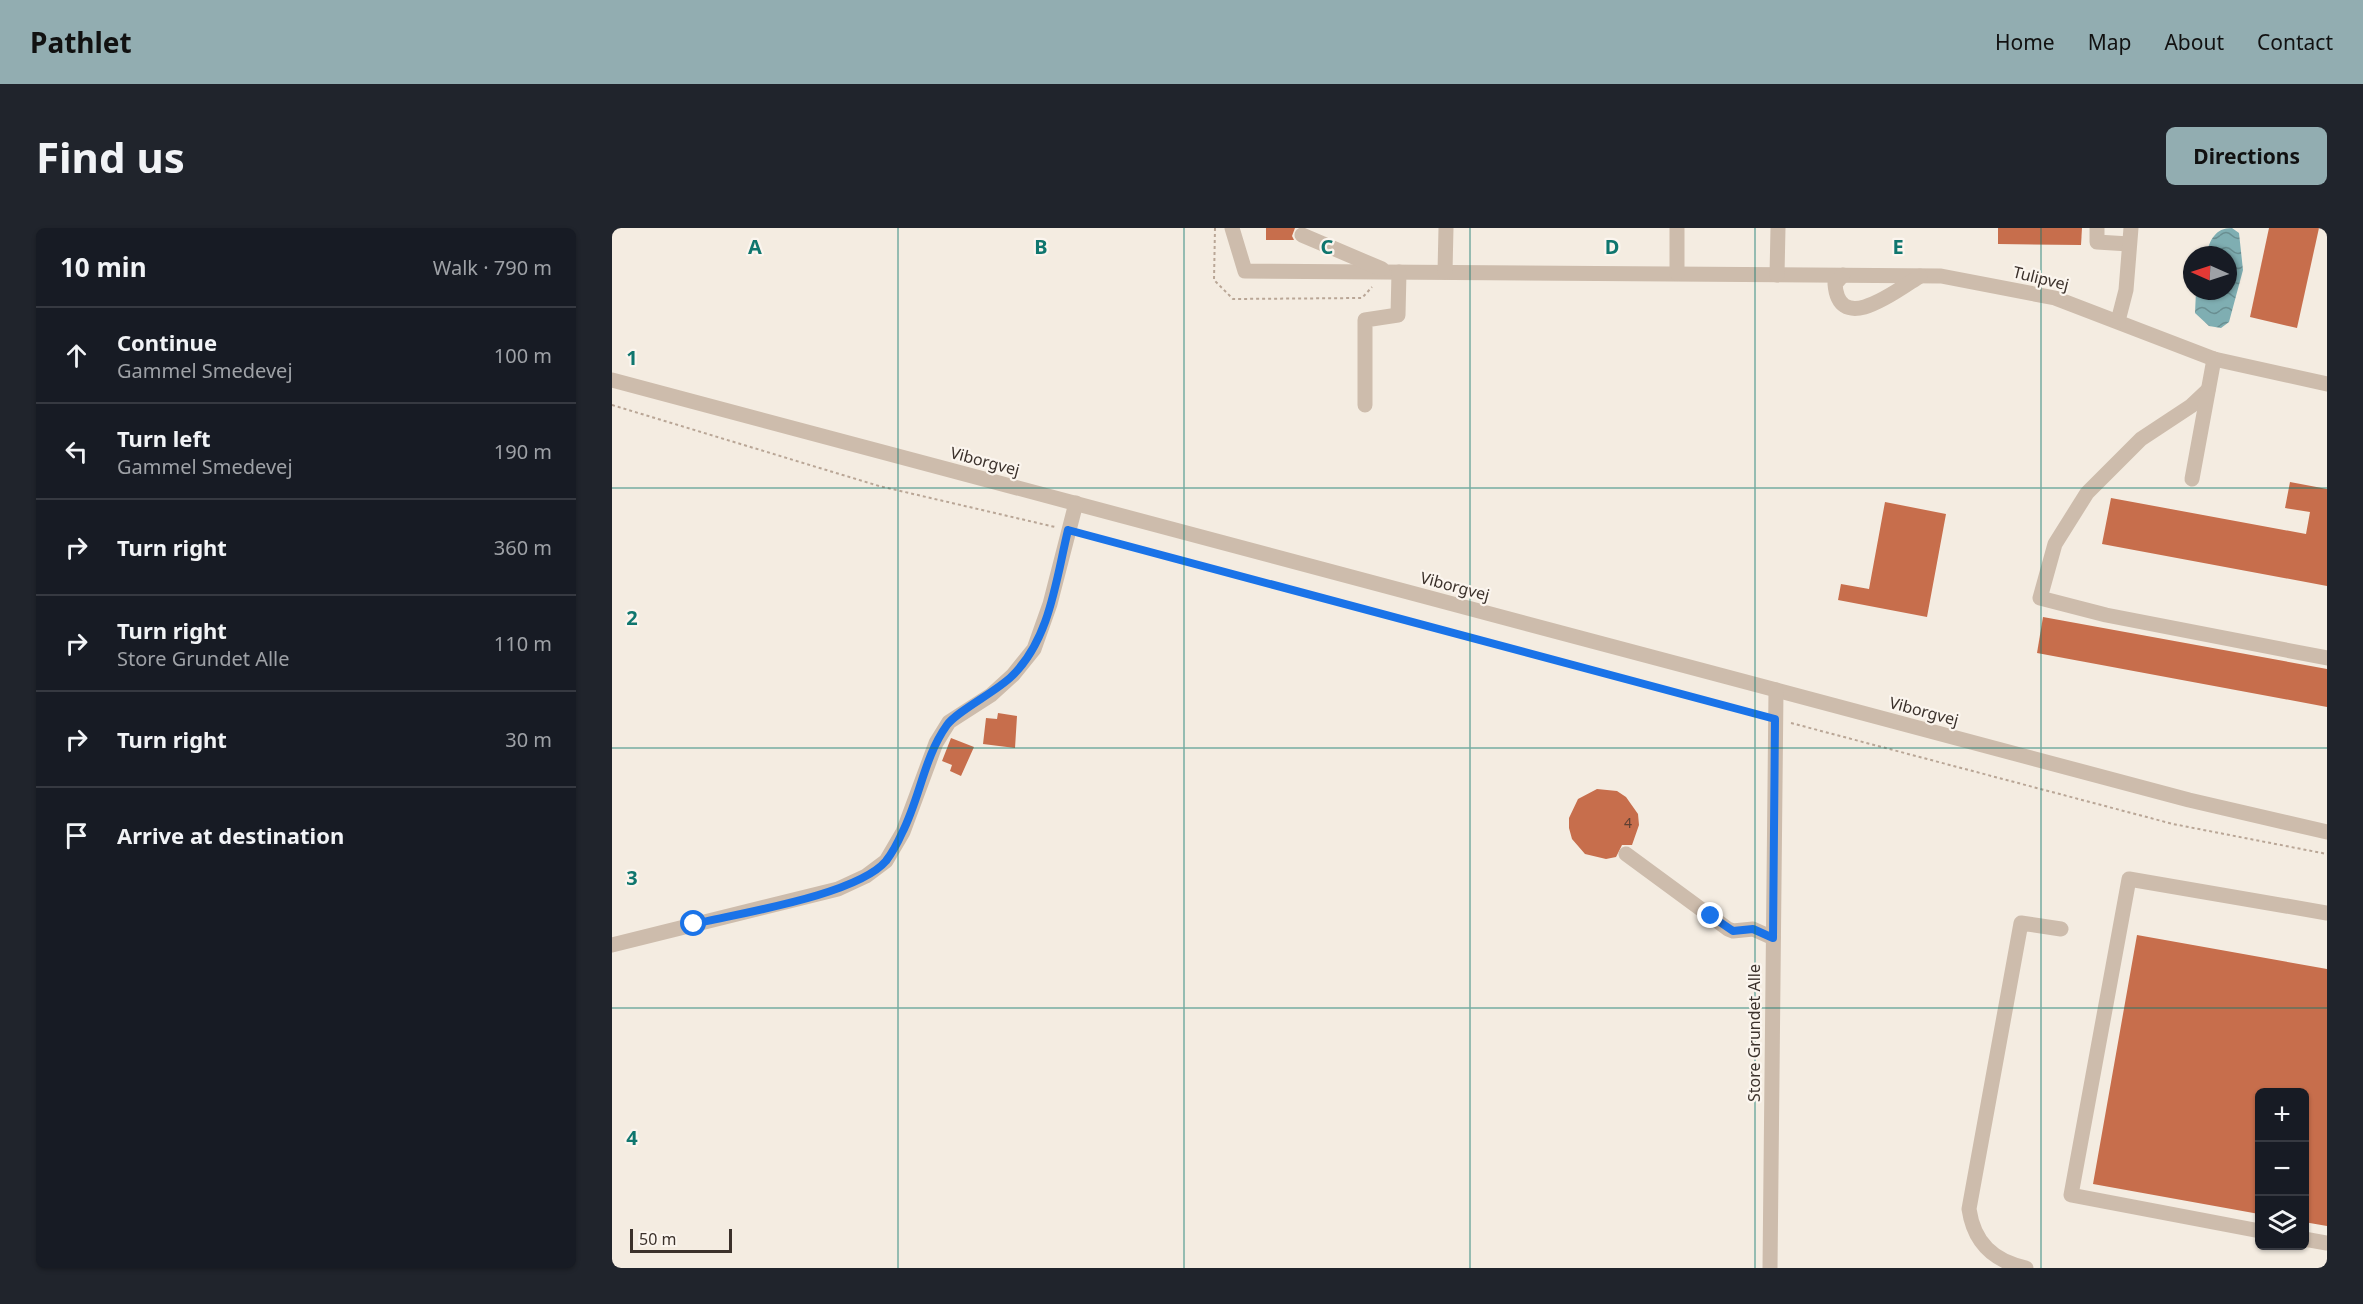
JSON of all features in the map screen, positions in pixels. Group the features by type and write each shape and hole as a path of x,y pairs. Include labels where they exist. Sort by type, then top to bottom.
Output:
{"street":[{"name":"Tulipvej","path":"1232,228 1245,271 1941,276 2055,298 2214,359 2327,384"},
{"path":"1445,272 1446,228"},
{"path":"1677,228 1677,273"},
{"path":"1777,275 1778,228"},
{"path":"2097,228 2097,242 2129,244"},
{"path":"2118,321 2126,290 2131,228"},
{"path":"1302,235 1395,272 1398,315 1365,320 1365,405"},
{"path":"1843,275 1835,284 1836,295 1842,305 1854,309 1870,307 1920,276"},
{"path":"2192,479 2214,359"},
{"name":"Viborgvej","path":"612,380 2189,800 2327,832"},
{"path":"2208,390 2191,406 2141,439 2088,493 2055,543 2040,598 2106,615 2327,658"},
{"path":"612,945 838,889 866,876 886,861 903,832 936,743 949,722 991,695 1013,675 1035,649 1050,604 1076,503"},
{"name":"Store Grundet Alle","path":"1770,1268 1776,690"},
{"name":"Viborgvej","path":"2290,822 2327,825"},
{"path":"1626,854 1728,929 1733,931 1753,929 1773,938"},
{"path":"2255,1230 2072,1195 2129,879 2327,914"},
{"path":"2026,1268 2008,1264 1990,1253 1975,1232 1970,1209 2021,923 2061,929"},
{"path":"2309,1240 2327,1243"}],"path":[{"path":"612,405 879,486 1068,530 2173,824 2327,854"}],"water":[{"path":"2232,228 2239,233 2243,270 2237,292 2237,246 2208,246 2217,233"},
{"path":"2196,300 2235,300 2229,322 2221,328 2209,326 2195,313"}],"building":[{"path":"1266,228 1295,228 1292,236 1294,240 1266,240"},
{"path":"1998,228 2082,228 2081,245 1998,244"},
{"path":"2269,228 2319,228 2297,328 2250,317"},
{"path":"2290,482 2327,489 2327,586 2102,544 2111,498 2306,534 2310,512 2285,508"},
{"path":"1885,502 1946,514 1927,617 1838,600 1841,584 1869,589"},
{"path":"2043,617 2327,669 2327,707 2037,653"},
{"path":"998,713 1017,716 1015,748 983,744 986,718 997,719"},
{"path":"951,738 974,747 961,776 950,771 952,765 942,761"},
{"path":"1597,789 1617,791 1626,797 1638,814 1639,825 1632,845 1622,845 1616,857 1606,859 1585,854 1572,839 1569,818 1578,799"},
{"path":"2137,935 2327,969 2327,1226 2309,1223 2309,1088 2255,1088 2255,1213 2093,1184"}],"route":[{"path":"694,924 838,889 866,876 886,861 903,832 936,743 949,722 991,695 1013,675 1035,649 1050,604 1068,530 1775,719 1773,938 1753,929 1744,928 1733,931 1711,916"}]}
